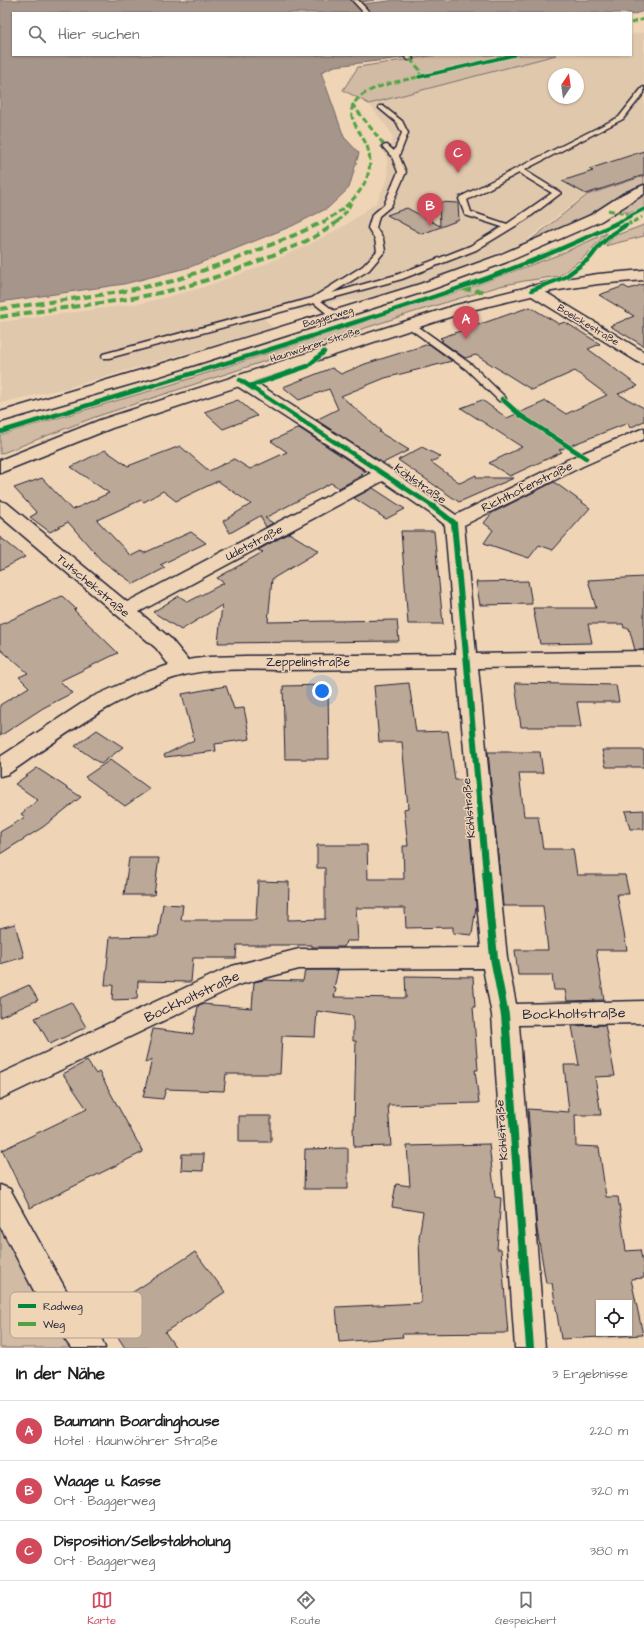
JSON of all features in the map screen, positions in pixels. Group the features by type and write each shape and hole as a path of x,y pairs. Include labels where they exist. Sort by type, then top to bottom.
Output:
{"street":[{"name":"Baggerweg","path":"0,417 157,371 425,287 502,259 596,218 628,197 644,189"},
{"name":"Haunwöhrer Straße","path":"0,467 106,424 409,324 532,290 593,279 644,275"},
{"name":"Boelckestraße","path":"532,290 644,359"},
{"name":"Köhlstraße","path":"240,380 384,473 437,509 454,523 494,958 505,1015 530,1348"},
{"name":"Richthofenstraße","path":"454,523 577,462 644,433"},
{"name":"Udetstraße","path":"124,612 384,473"},
{"name":"Tutschekstraße","path":"0,507 163,643 183,668"},
{"name":"Zeppelinstraße","path":"0,768 98,704 155,677 183,668 209,664 245,663 466,662 644,658"},
{"name":"Bockholtstraße","path":"0,1087 232,976 299,959 494,958"},
{"name":"Bockholtstraße","path":"505,1015 644,1012"},
{"path":"0,1198 51,1292"},
{"path":"83,1338 90,1348"}],"lane":[{"path":"355,0 366,12"},
{"path":"508,227 468,213 463,199 621,118 644,89"},
{"path":"381,107 400,122 405,133 395,156"},
{"path":"315,300 366,268 381,251 379,238 372,228 376,215 387,206 402,172 395,156 385,146"},
{"path":"106,356 399,277 473,248 508,227 557,193 519,170"},
{"path":"315,300 334,315"},
{"path":"409,324 469,367 502,399"}],"shaded area":[{"path":"0,0 375,0 361,2 363,4 396,0 644,0 644,11 632,15 632,12 12,12 12,56 419,56 335,66 321,72 344,137 359,153 349,188 328,208 292,226 190,267 124,284 0,302"},
{"path":"644,32 644,175 586,194 523,243 420,284 358,300 337,301 305,311 292,309 263,317 273,328 66,388 0,403 0,322 143,303 198,289 254,269 310,244 344,226 376,203 388,178 387,158 381,146 391,146 393,138 388,128 369,104 552,56 632,56 632,35"},
{"path":"430,56 552,56 369,104 343,90 358,67"},
{"path":"644,176 644,184 626,191 588,215 527,243 587,195"},
{"path":"644,193 644,212 623,212 620,210 621,207"},
{"path":"644,225 644,236 605,246 614,236"},
{"path":"607,233 583,258 559,276 500,286 411,313 95,417 0,454 0,435 170,385 463,290 558,255"},
{"path":"0,1224 40,1292 10,1292 10,1338 67,1338 73,1348 0,1348"}],"building":[{"path":"644,151 644,175 586,194 562,181 593,171 589,169"},
{"path":"439,202 458,203 459,220 422,234 387,215 407,208 440,226"},
{"path":"644,284 644,346 610,326 634,316 599,295 624,286 629,289"},
{"path":"530,307 559,324 565,322 600,344 588,349 638,386 618,394 644,408 644,421 630,428 628,423 559,450 562,452 510,476 489,463 522,447 461,408 482,400 507,418 546,401 566,414 607,395 575,371 532,390 476,355 465,358 441,341 443,340 440,338"},
{"path":"429,344 452,361 385,378 341,396 381,431 379,432 409,450 383,463 316,420 338,409 329,389 299,400 283,387 332,368 341,374 365,364"},
{"path":"238,400 257,416 223,429 204,412"},
{"path":"299,428 366,472 339,488 331,483 265,518 273,523 266,527 260,516 230,533 223,521 251,504 218,481 176,501 163,491 144,502 141,500 97,520 131,556 141,551 144,553 191,532 206,543 160,565 165,568 134,584 101,560 68,522 50,532 30,517 37,513 14,488 42,478 72,510 109,493 71,467 105,450 128,466 180,446 209,471 234,459 250,469 287,452 271,441"},
{"path":"422,447 441,457 431,462 460,483 476,475 477,478 514,478 459,502 398,460"},
{"path":"554,482 590,508 553,550 539,545 529,558 484,543 493,530 484,523 492,513"},
{"path":"373,488 405,509 386,519 354,498"},
{"path":"401,531 434,531 443,624 408,624"},
{"path":"289,533 319,551 272,579 268,622 397,620 399,641 218,643 222,605 181,630 153,612 179,596 188,602 224,583 217,578 263,552 258,550"},
{"path":"0,537 25,557 0,570"},
{"path":"644,577 644,650 635,650 629,628 624,628 623,624 588,624 592,643 540,644 533,608 596,608 588,580"},
{"path":"528,581 532,604 480,605 476,582"},
{"path":"62,596 76,609 74,610 118,653 60,681 72,693 43,708 0,736 0,705 29,687 19,677 28,673 0,649 0,625"},
{"path":"409,683 416,732 448,731 455,780 465,780 476,906 472,935 453,933 453,927 406,928 405,908 356,908 358,941 346,941 344,947 312,947 312,945 237,945 236,958 193,958 191,982 138,981 137,999 112,1000 113,985 105,985 110,937 158,936 163,904 183,905 181,920 256,920 258,881 289,882 288,920 325,919 325,868 317,868 317,845 367,845 368,879 404,879 403,846 408,846 404,809 408,808 402,742 379,742 374,686"},
{"path":"515,683 616,685 619,702 577,702 581,727 521,727"},
{"path":"328,685 329,759 285,759 283,686"},
{"path":"226,686 234,709 244,708 250,739 215,744 216,751 165,757 164,755 194,740 182,694"},
{"path":"97,730 123,747 101,764 75,746"},
{"path":"602,750 644,750 644,767 606,767"},
{"path":"488,752 540,752 543,773 519,773 524,816 538,816 543,849 573,849 577,875 625,875 629,894 617,894 627,950 596,950 604,1000 567,1001 565,990 554,990 552,975 518,975 515,950 548,950 543,906 503,906"},
{"path":"110,760 150,789 125,806 85,777"},
{"path":"37,768 81,797 43,827 0,854 0,832 25,817 21,814 38,800 15,784"},
{"path":"644,810 644,829 630,829 625,811"},
{"path":"129,858 159,858 154,895 124,895"},
{"path":"15,924 24,957 0,964 0,928"},
{"path":"305,970 338,970 334,988 336,989 334,997 406,998 405,976 473,977 475,1007 473,1007 478,1070 475,1070 479,1103 388,1105 391,1146 354,1147 353,1128 356,1041 353,1041 353,1016 317,1011 315,1037 282,1036 280,1074 226,1074 224,1091 166,1089 163,1099 143,1097 152,1059 145,1063 153,1029 193,1034 198,1006 201,1004 252,1008 254,982 264,980 303,981"},
{"path":"29,985 38,1000 0,1017 0,998"},
{"path":"71,1002 86,1027 50,1044 35,1018"},
{"path":"605,1025 615,1076 595,1077 601,1115 575,1115 576,1146 599,1147 606,1197 618,1197 626,1251 640,1250 644,1267 644,1278 631,1279 643,1335 632,1336 632,1300 596,1300 596,1336 622,1336 561,1339 552,1283 546,1283 537,1229 528,1109 569,1112 564,1065 579,1065 572,1026"},
{"path":"87,1061 96,1074 99,1072 143,1152 30,1208 2,1150 87,1109 63,1074"},
{"path":"239,1116 271,1116 271,1142 239,1142"},
{"path":"489,1144 495,1197 501,1198 497,1249 501,1249 508,1333 402,1334 403,1337 339,1342 336,1307 421,1303 419,1237 423,1212 392,1207 396,1184 410,1186 407,1146"},
{"path":"348,1148 348,1189 304,1189 305,1149"},
{"path":"182,1154 204,1154 203,1171 181,1170"},
{"path":"195,1252 225,1292 165,1332 176,1348 125,1348 119,1338 142,1338 142,1292 133,1292"}],"marked path":[{"path":"632,23 644,19"},
{"path":"410,59 421,71 419,77"},
{"path":"0,309 120,292 173,281 244,256 317,225 336,214 352,202 358,195 365,182 369,169 370,157 367,147 351,113 352,106 356,100 372,90 383,86 423,76"},
{"path":"352,104 385,146"},
{"path":"0,317 144,296 180,288 215,277 266,258 322,233 339,220 351,203"},
{"path":"608,210 630,215"},
{"path":"624,226 642,217"},
{"path":"463,289 486,292"}],"cycle path":[{"path":"419,77 510,56"},
{"path":"0,432 299,341 459,289 526,264 582,240 644,209"},
{"path":"532,290 565,277 590,258 600,245 612,234 626,225"},
{"path":"250,386 308,366 324,352"},
{"path":"240,380 384,473 437,509 454,523 494,958 505,1015 530,1348"},
{"path":"502,399 520,415 586,458"}],"place":[{"name":"Disposition/Selbstabholung","path":"458,173"},
{"name":"Waage u. Kasse","path":"430,226"},
{"name":"Baumann Boardinghouse","path":"466,339"}]}
